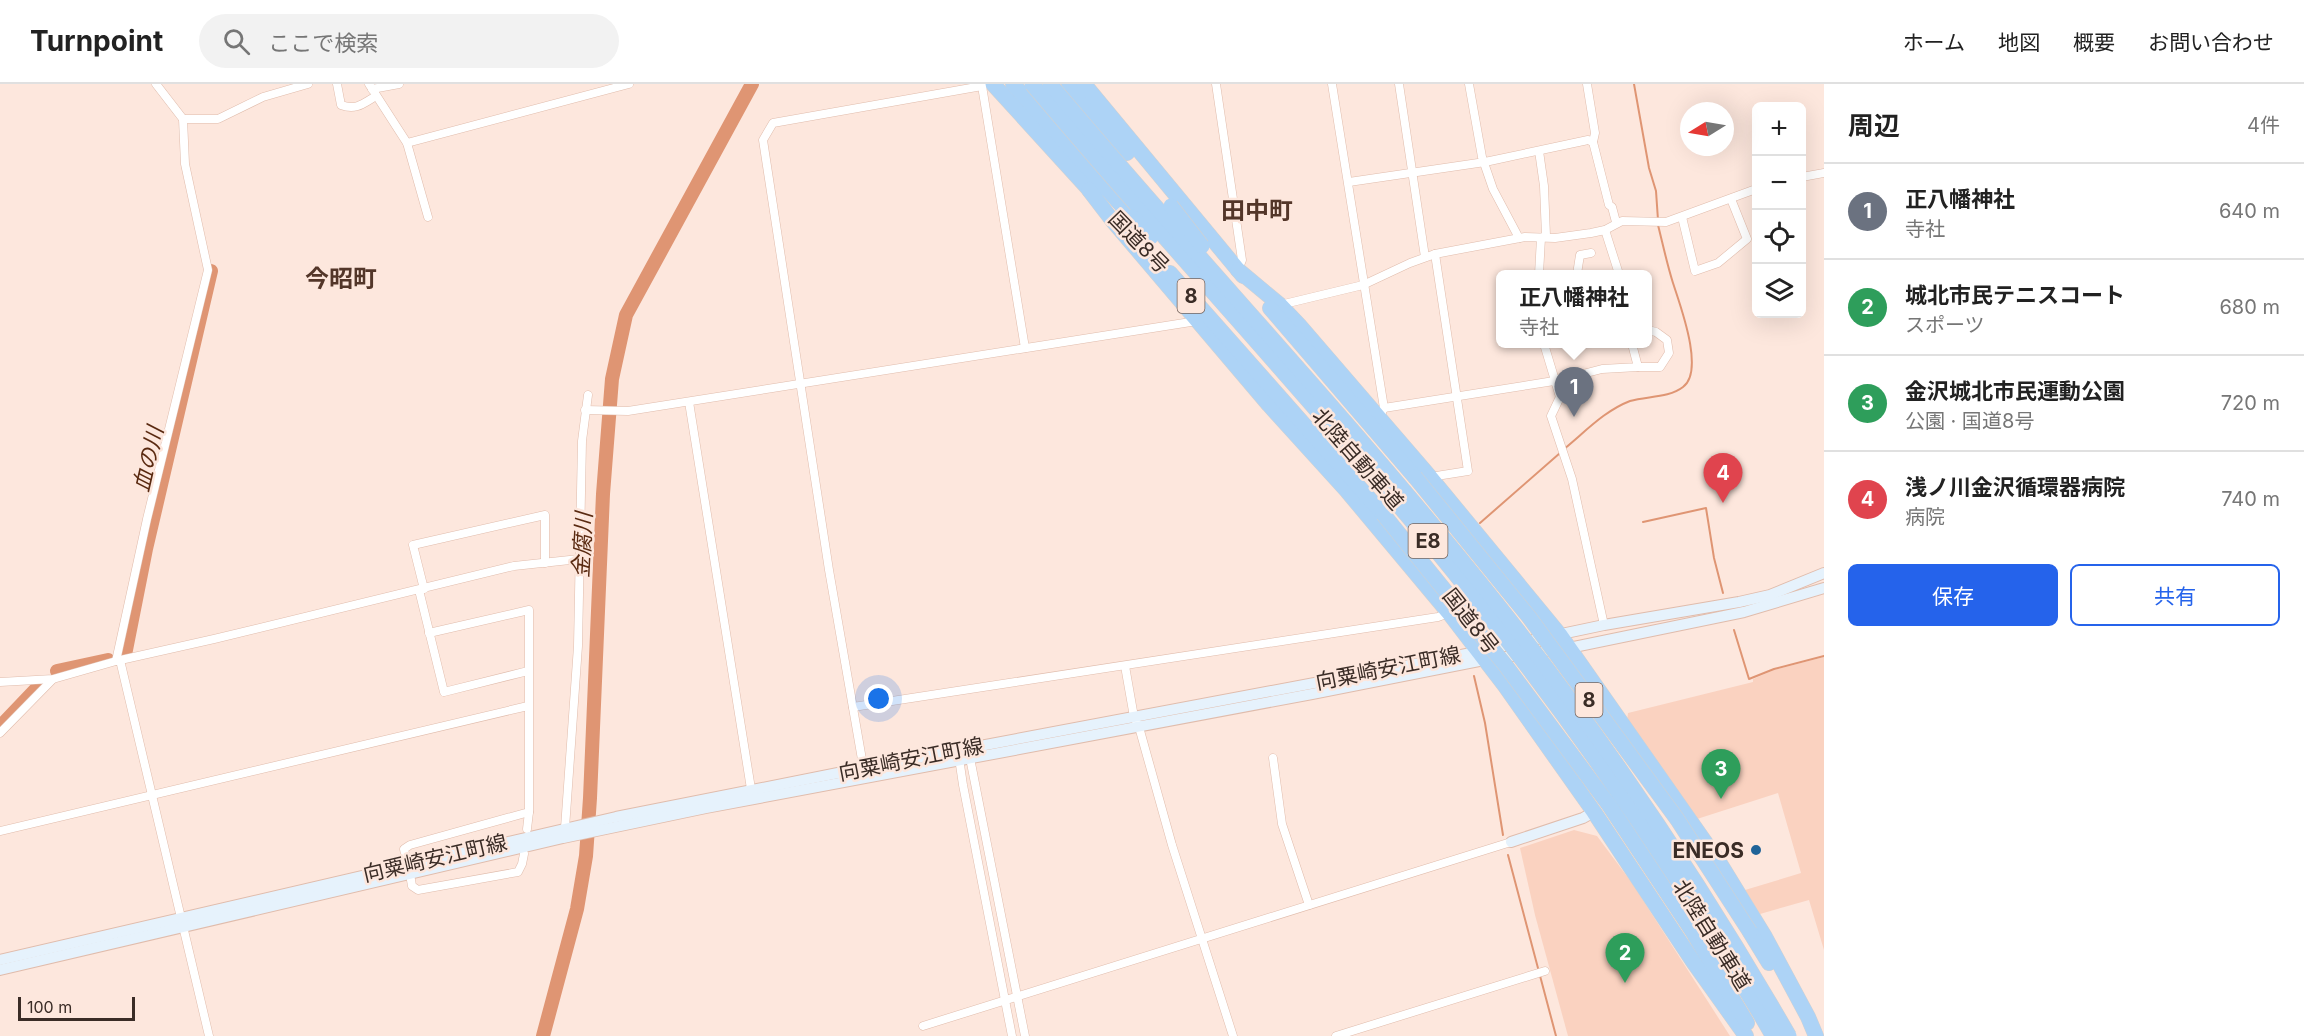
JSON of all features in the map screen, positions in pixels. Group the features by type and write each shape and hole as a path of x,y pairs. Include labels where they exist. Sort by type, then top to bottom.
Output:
{"highway":[{"path":"1013,84 1050,128 1148,234 1289,379"},
{"name":"北陸自動車道","path":"1032,84 1427,539 1552,699 1660,854 1709,929 1773,1036"},
{"name":"北陸自動車道","path":"1050,84 1102,147 1328,402 1491,596 1563,691 1672,846 1725,928 1789,1036"},
{"name":"国道8号","path":"986,85 1137,238 1205,320 1383,514 1506,666 1609,805 1691,929 1755,1036"},
{"path":"1076,86 1328,402"},
{"path":"1076,86 1238,270 1382,412 1423,477 1560,635 1719,862 1765,937 1808,1017 1814,1036"},
{"name":"8","path":"1275,306 1423,477 1529,617 1677,819 1814,1036"},
{"path":"1205,320 1269,405 1347,491 1481,655 1594,812 1694,963 1746,1036"}],"main road":[{"name":"向粟崎安江町線","path":"0,960 183,922 616,822 864,773 970,758 1137,722 1481,655 1604,625 1770,595 1824,573"},
{"name":"向粟崎安江町線","path":"1481,655 1569,648 1744,612 1824,588"},
{"name":"向粟崎安江町線","path":"864,773 962,749 1137,722"},
{"path":"1511,842 1583,818 1594,812"},
{"name":"向粟崎安江町線","path":"0,970 183,922"}],"street":[{"path":"156,84 183,119 185,164 208,270 147,519 118,661 209,1036"},
{"path":"183,119 218,119 269,94 308,84"},
{"path":"337,84 341,105 356,108 372,90 399,84"},
{"path":"407,143 629,84"},
{"path":"1216,84 1242,261 1238,270"},
{"path":"1332,84 1382,412 1457,396 1554,381 1573,372 1579,375 1602,369 1660,367 1669,353 1667,340 1652,331"},
{"path":"1399,84 1425,257"},
{"path":"1469,84 1482,157 1493,189 1519,238"},
{"path":"1587,84 1595,133 1593,142 1609,205 1612,207 1616,222"},
{"path":"864,773 763,140 772,123 986,85 1025,348"},
{"path":"372,90 407,143 428,218"},
{"path":"1348,182 1485,162 1588,140 1593,142"},
{"path":"1539,150 1544,186 1546,236 1542,238 1539,270"},
{"path":"1806,176 1824,173"},
{"path":"587,410 628,411 1205,320 1363,285 1435,254 1519,238 1555,238 1605,230 1616,222 1660,222 1682,217 1752,191"},
{"path":"1682,217 1695,271 1718,263 1747,239 1731,199"},
{"path":"1605,230 1618,270"},
{"path":"1578,270 1580,255 1591,253"},
{"path":"1423,477 1468,471 1435,254"},
{"path":"1545,348 1560,398 1551,416 1563,451 1604,625"},
{"path":"1633,348 1638,367"},
{"path":"564,833 578,646 579,559 588,395"},
{"path":"689,402 752,794"},
{"path":"528,671 444,692 429,633 413,545 545,514 545,563"},
{"path":"0,682 53,679 118,661 514,566 579,559"},
{"path":"429,633 529,610 529,812 526,829"},
{"path":"853,707 1438,617 1449,613"},
{"path":"1125,666 1137,722 1172,845 1233,1036"},
{"path":"0,734 53,679"},
{"path":"0,831 528,706"},
{"path":"1012,1036 958,760 962,749 970,758 1024,1036"},
{"path":"1273,758 1282,824 1309,905"},
{"path":"524,854 518,872 418,890 412,886 404,849 410,844 529,812"},
{"path":"923,1026 1511,842"},
{"path":"1336,1036 1541,972"}],"shaded area":[{"path":"1824,657 1824,950 1809,900 1760,914 1745,890 1801,873 1778,793 1697,819 1627,720 1628,713 1753,682 1753,679 1774,670"},
{"path":"1574,830 1597,836 1632,883 1730,1036 1568,1036 1535,915 1520,848"}],"waterway":[{"name":"金腐川","path":"543,1036 577,909 586,856 603,494 612,379 626,315 752,84"},
{"path":"1634,84 1649,168 1656,191 1658,220"},
{"path":"1564,449 1603,416 1621,405 1637,399 1677,391 1689,379 1692,367 1689,337 1658,225"},
{"name":"血の川","path":"125,655 146,549 211,271"},
{"path":"1480,523 1560,453"},
{"path":"1643,522 1706,508 1714,558 1723,593"},
{"path":"1734,630 1749,679 1774,669 1824,656"},
{"name":"血の川","path":"57,671 108,660"},
{"path":"1474,676 1485,723 1503,835"},
{"name":"血の川","path":"0,727 37,688"},
{"path":"1508,855 1556,1036"}],"place":[{"name":"正八幡神社","path":"1574,417"},
{"name":"浅ノ川金沢循環器病院","path":"1723,503"},
{"name":"金沢城北市民運動公園","path":"1721,799"},
{"name":"ENEOS","path":"1756,850"},
{"name":"城北市民テニスコート","path":"1625,983"}],"district":[{"name":"田中町","path":"1257,210"},
{"name":"今昭町","path":"341,278"}]}
